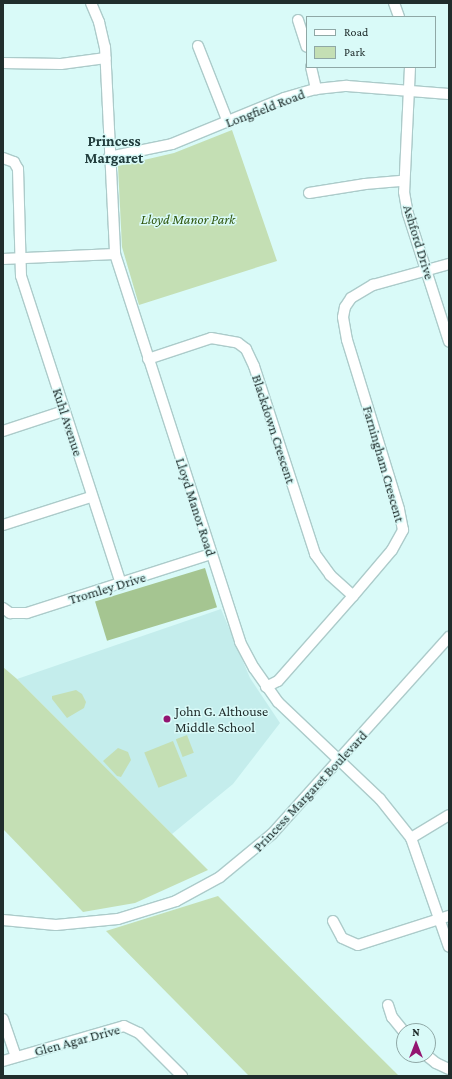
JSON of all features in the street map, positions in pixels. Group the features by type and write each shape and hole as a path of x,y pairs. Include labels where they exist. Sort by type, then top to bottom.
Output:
{"street":[{"name":"Lloyd Manor Road","path":"91,3 101,29 106,58 114,254 240,642 266,687 290,716 380,799 411,838 444,918 449,947"},
{"path":"394,3 399,16"},
{"path":"298,20 306,43"},
{"path":"198,46 228,122"},
{"path":"3,63 61,64 106,58"},
{"path":"311,68 316,89"},
{"name":"Ashford Drive","path":"410,68 404,181 408,214 449,342"},
{"name":"Longfield Road","path":"110,157 166,146 284,98 316,89 347,86 449,94"},
{"name":"Kuhl Avenue","path":"3,158 14,162 18,169 19,260 21,276 121,584"},
{"path":"309,194 365,184 404,181"},
{"path":"3,259 19,260 114,254"},
{"name":"Farningham Crescent","path":"266,687 278,681 353,596 392,550 403,530 399,509 345,335 343,317 345,307 352,298 373,286 449,264"},
{"name":"Blackdown Crescent","path":"148,359 211,338 238,343 246,349 254,366 315,554 330,575 353,596"},
{"path":"3,431 64,411"},
{"path":"3,525 92,496"},
{"name":"Tromley Drive","path":"3,608 10,613 27,613 211,554"},
{"name":"Princess Margaret Boulevard","path":"3,920 56,925 104,922 146,912 189,895 220,877 255,851 449,637"},
{"path":"411,838 449,815"},
{"path":"333,921 342,938 358,944 444,918"},
{"path":"388,1005 392,1017 397,1023"},
{"path":"3,1019 16,1057"},
{"name":"Glen Agar Drive","path":"3,1061 124,1026 139,1033 182,1076"},
{"path":"436,1063 449,1068 444,1076"}],"shaded area":[{"name":"John G. Althouse Middle School","path":"221,609 250,678 280,723 233,784 172,834 17,679"}],"green space":[{"name":"Lloyd Manor Park","path":"232,130 277,261 139,305 122,247 118,166 174,153"},
{"path":"205,568 217,607 107,641 95,602"},
{"path":"3,667 17,679 208,870 135,903 83,912 3,829"},
{"path":"76,690 82,694 86,702 84,708 67,718 52,699 52,696"},
{"path":"187,735 194,753 183,757 176,739"},
{"path":"173,741 187,776 158,788 144,753"},
{"path":"118,748 128,752 131,760 121,777 117,776 103,761"},
{"path":"218,896 399,1076 249,1076 106,931"}],"place":[{"name":"John G. Althouse Middle School","path":"167,719"}],"district":[{"name":"Princess Margaret","path":"114,150"}]}
